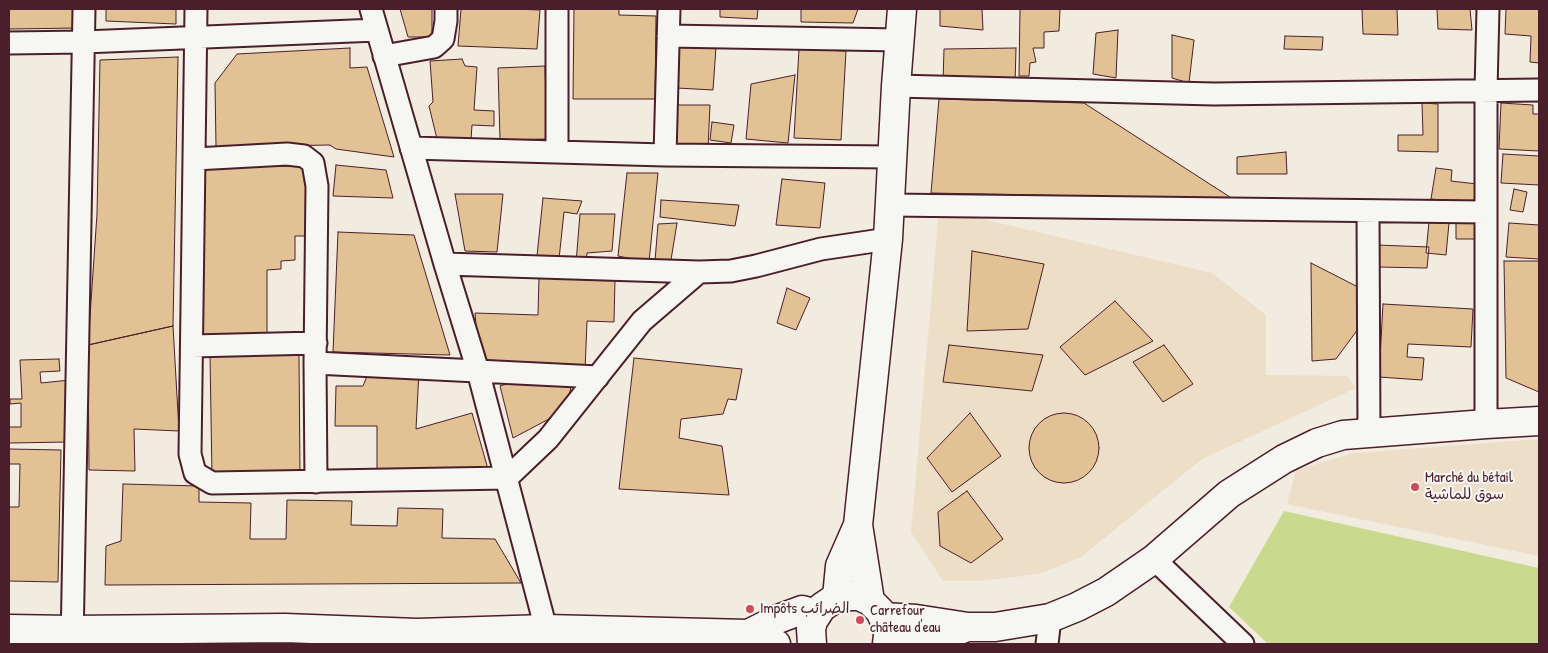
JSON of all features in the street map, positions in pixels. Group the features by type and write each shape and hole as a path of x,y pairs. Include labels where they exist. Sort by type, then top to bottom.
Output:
{"street":[{"path":"72,637 84,9"},
{"path":"196,9 190,454 195,473 212,483 507,478 548,439 642,321 699,272"},
{"path":"371,9 478,371 549,637"},
{"path":"384,56 434,47 443,39 446,9"},
{"path":"557,9 557,152"},
{"path":"666,155 669,9"},
{"path":"837,597 840,566 858,525 888,239 902,9"},
{"path":"1486,424 1485,212 1488,9"},
{"path":"9,43 84,42 377,30"},
{"path":"668,36 900,40"},
{"path":"896,86 1214,94 1539,90"},
{"path":"411,148 666,155 893,157"},
{"path":"194,160 287,154 304,156 314,163 317,186 316,482"},
{"path":"890,205 1485,212"},
{"path":"1368,211 1370,433"},
{"path":"445,264 699,272 731,271 821,249 888,239"},
{"path":"192,346 315,353 478,371 598,377"},
{"path":"812,644 811,629 816,614 829,601 837,597 858,596 877,609 916,619 968,627 995,627 1050,618 1106,592 1154,558 1229,494 1284,459 1317,444 1343,435 1539,421"},
{"path":"858,525 877,609 887,626 887,644"},
{"path":"1154,558 1243,644"},
{"path":"748,634 778,619 802,610 816,614"},
{"path":"1047,644 1050,618"},
{"path":"911,644 968,627"},
{"path":"9,629 72,637 285,628 549,637 748,634 776,644"}],"shaded area":[{"path":"939,209 1212,273 1266,315 1266,375 1347,376 1356,388 1202,459 1081,557 1039,574 981,581 943,581 911,532"},
{"name":"Marché du bétail سوق للماشية","path":"1539,439 1539,556 1287,504 1296,470 1354,453"}],"green space":[{"path":"1284,511 1539,568 1539,644 1268,644 1229,607"}],"building":[{"path":"9,9 78,9 79,28 9,29"},
{"path":"106,9 176,9 176,24 106,21"},
{"path":"400,9 432,9 432,37 408,37"},
{"path":"461,9 540,10 537,49 458,46"},
{"path":"574,9 619,9 619,15 656,16 655,99 573,99"},
{"path":"720,9 758,9 757,19 720,17"},
{"path":"801,9 858,9 853,23 801,22"},
{"path":"940,9 982,9 983,30 940,26"},
{"path":"1020,9 1060,9 1059,31 1044,32 1044,48 1033,48 1036,62 1030,63 1029,76 1019,76"},
{"path":"1362,9 1397,9 1398,35 1363,34"},
{"path":"1437,9 1470,9 1472,30 1438,29"},
{"path":"1506,9 1539,9 1539,63 1530,62 1531,36 1505,34"},
{"path":"1118,30 1116,78 1093,74 1096,33"},
{"path":"1172,35 1194,40 1189,83 1172,78"},
{"path":"1285,36 1323,37 1322,50 1284,49"},
{"path":"679,45 716,47 713,90 677,88"},
{"path":"350,48 350,68 367,67 394,157 336,149 330,145 216,147 215,83 237,54"},
{"path":"1016,48 1015,85 943,83 944,49"},
{"path":"799,49 846,51 841,140 794,138"},
{"path":"178,57 173,326 88,345 97,214 100,60"},
{"path":"462,59 465,66 477,67 474,110 494,111 494,126 472,125 471,140 437,139 429,106 433,102 430,61"},
{"path":"545,66 547,139 500,140 498,68"},
{"path":"795,75 788,143 746,139 751,84"},
{"path":"939,99 1084,103 1233,199 931,193"},
{"path":"1422,103 1438,104 1438,152 1398,151 1398,135 1423,135"},
{"path":"1501,103 1533,105 1533,114 1539,114 1539,151 1499,149"},
{"path":"677,105 710,105 708,149 672,147"},
{"path":"712,122 734,125 731,143 710,140"},
{"path":"1286,152 1287,174 1237,174 1237,157"},
{"path":"1503,154 1539,156 1539,185 1501,183"},
{"path":"336,165 386,170 393,198 333,196"},
{"path":"309,166 309,236 295,236 295,260 281,261 281,269 267,270 267,342 202,342 201,167"},
{"path":"1436,168 1452,170 1451,181 1477,184 1474,204 1431,199"},
{"path":"627,173 658,173 649,262 618,256"},
{"path":"782,179 825,183 820,228 776,225"},
{"path":"1514,189 1527,192 1523,212 1510,210"},
{"path":"455,194 503,194 497,252 465,251"},
{"path":"543,198 582,201 577,214 564,212 559,259 537,256"},
{"path":"661,200 739,205 735,226 660,217"},
{"path":"580,214 615,214 612,251 587,253 586,263 576,263"},
{"path":"1429,222 1449,223 1446,255 1426,253"},
{"path":"677,223 670,266 655,261 658,224"},
{"path":"1456,223 1475,223 1475,239 1456,239"},
{"path":"1509,223 1539,225 1539,259 1506,257"},
{"path":"338,232 414,235 450,355 333,352"},
{"path":"1377,245 1429,247 1427,268 1378,267"},
{"path":"972,251 1044,264 1028,329 967,331"},
{"path":"1504,261 1539,261 1539,392 1506,378"},
{"path":"1311,263 1358,287 1358,329 1336,359 1312,361"},
{"path":"539,277 615,279 614,322 587,321 585,371 479,364 475,313 538,315"},
{"path":"787,288 810,298 796,330 777,323"},
{"path":"1115,301 1153,341 1085,375 1060,347"},
{"path":"1383,304 1473,309 1471,347 1408,344 1407,357 1424,358 1422,380 1379,377"},
{"path":"173,326 179,431 134,429 135,471 89,470 88,345"},
{"path":"949,345 1043,355 1032,391 943,382"},
{"path":"1164,345 1193,384 1163,402 1133,362"},
{"path":"299,354 300,475 212,477 210,355"},
{"path":"634,358 742,369 736,400 728,399 723,414 681,419 679,438 722,446 729,495 619,489"},
{"path":"59,359 60,371 40,372 41,383 70,380 69,442 9,443 9,427 21,427 21,403 10,404 10,399 22,399 20,360"},
{"path":"370,369 419,371 416,429 472,413 488,469 377,469 377,426 335,426 336,386 363,386"},
{"path":"528,378 571,387 566,410 513,438 500,386"},
{"path":"970,413 1001,456 952,492 927,458"},
{"path":"1071,413 1084,419 1093,428 1097,434 1099,448 1097,462 1089,473 1078,481 1057,483 1050,481 1039,473 1031,462 1029,441 1031,434 1039,423 1050,415"},
{"path":"9,449 61,450 58,582 9,581 9,507 19,507 20,464 9,464"},
{"path":"123,484 199,486 199,502 251,503 250,539 286,539 287,500 352,501 351,525 397,526 398,508 443,509 442,538 495,539 521,583 105,585 106,546 121,541"},
{"path":"967,491 1003,539 971,563 940,546 938,512"}],"place":[{"name":"Marché du bétail سوق للماشية","path":"1415,487"},
{"name":"Impôts الضرائب","path":"750,609"},
{"name":"Carrefour château d'eau","path":"860,620"}]}
